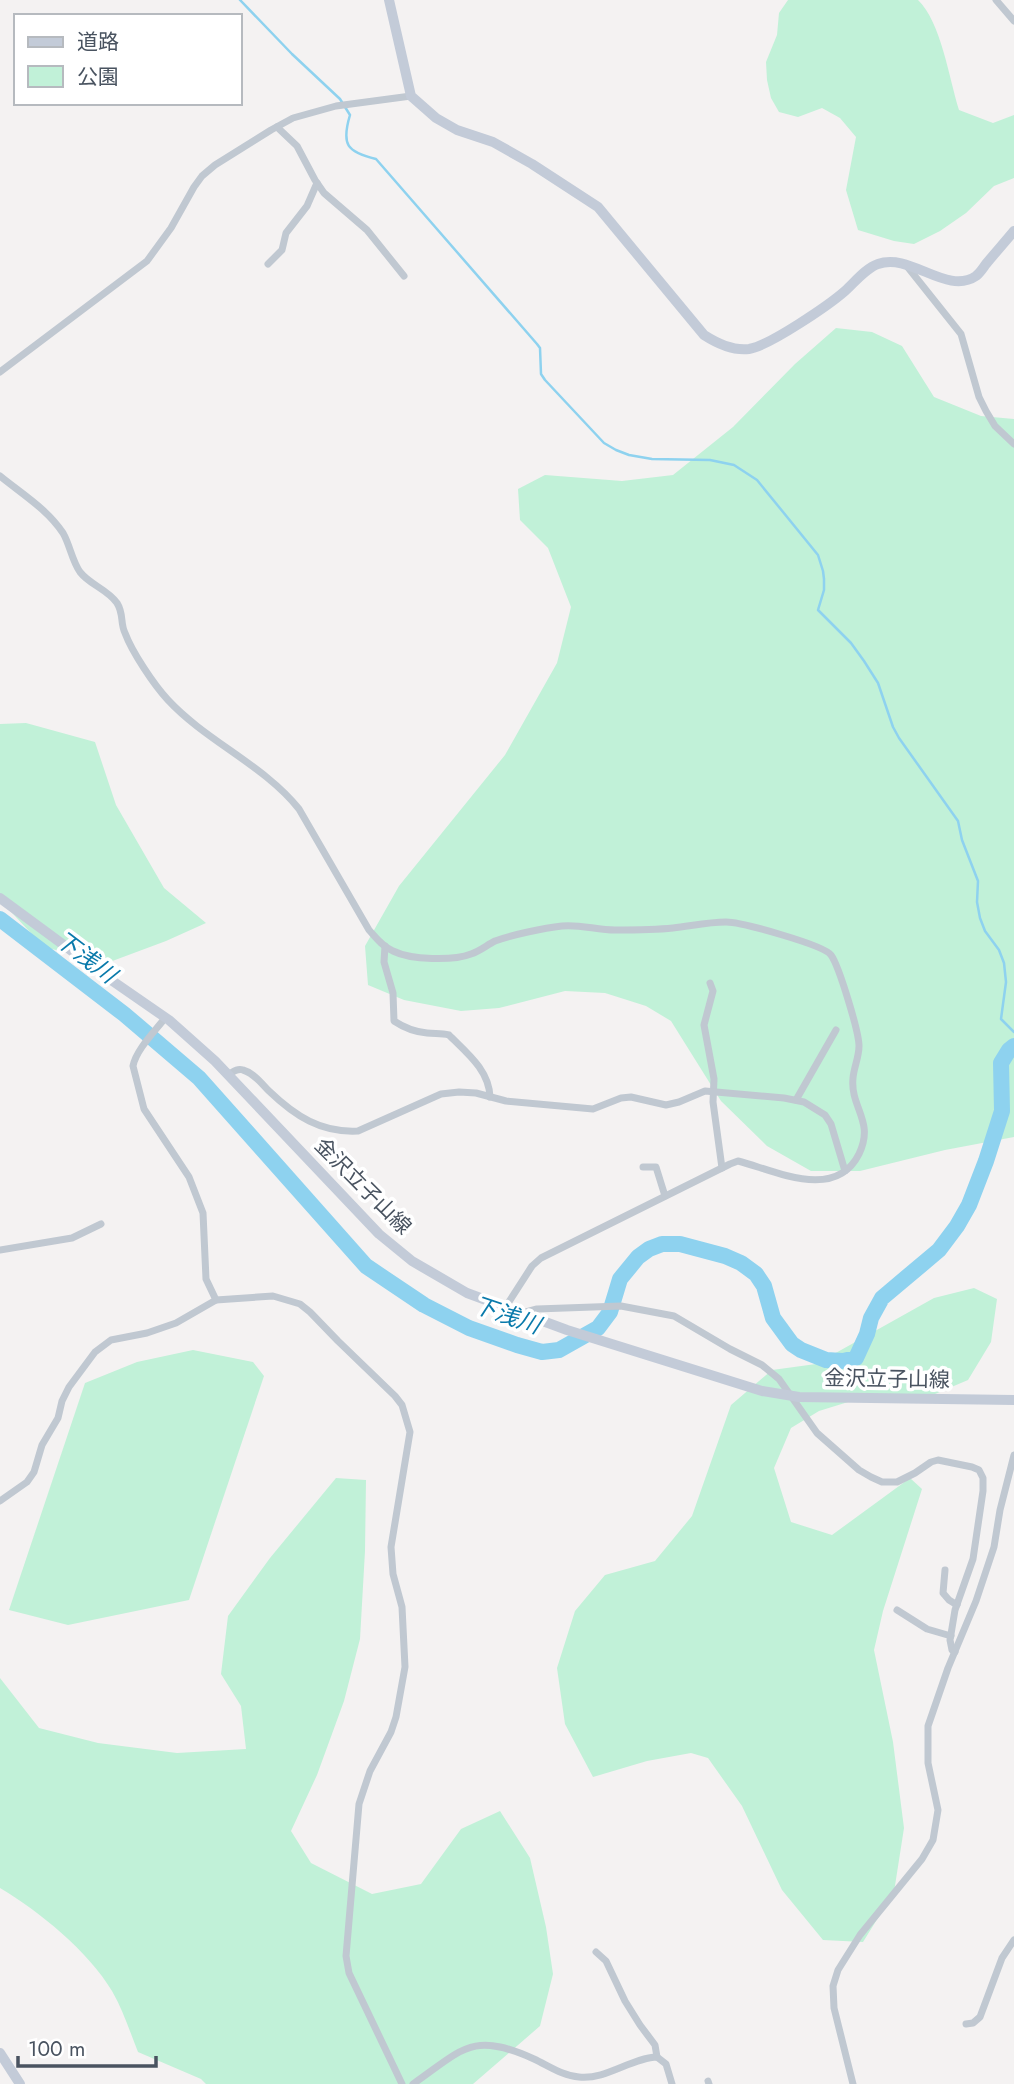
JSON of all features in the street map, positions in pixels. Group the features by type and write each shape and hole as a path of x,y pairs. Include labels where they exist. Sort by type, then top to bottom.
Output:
{"street":[{"path":"389,0 411,96 436,118 457,130 493,142 598,207 704,335 717,343 741,349 764,344 842,293 873,266 887,261 947,280 968,279 979,273 1014,231"},
{"path":"996,0 1014,21"},
{"path":"0,372 147,261 171,228 202,176 215,165 293,118 336,106 411,96"},
{"path":"277,127 297,146 317,184 367,230 404,276"},
{"path":"268,264 282,250 286,233 307,206 317,184"},
{"path":"906,265 961,334 979,397 995,426 1014,444"},
{"path":"0,476 40,506 53,520 65,536 80,572 105,590 117,603 123,616 123,631 169,701 287,795 299,810 358,914 369,930 394,952 416,958 470,955 496,941 564,925 612,930 729,922 791,938 822,948 831,954 848,999 859,1043 852,1079 865,1127 865,1137 854,1162 834,1177 798,1180 738,1161 541,1258 532,1266 505,1308"},
{"name":"金沢立子山線","path":"0,898 165,1018 215,1060 379,1234 423,1268 467,1293 600,1341 762,1391 791,1396 1014,1400"},
{"path":"385,946 384,961 393,993 394,1021 427,1033 449,1035 483,1071 489,1084 490,1097"},
{"path":"710,983 713,991 704,1025 714,1079 715,1129 722,1168"},
{"path":"165,1018 139,1053 133,1066 144,1109 189,1177 203,1213 206,1279 216,1300"},
{"path":"796,1100 836,1030"},
{"path":"228,1075 236,1070 243,1070 310,1123 343,1132 358,1131 441,1094 459,1091 506,1101 593,1109 631,1097 666,1104 679,1102 705,1091 796,1100 825,1115 831,1124 845,1171"},
{"path":"643,1167 656,1167 665,1196"},
{"path":"0,1251 72,1238 101,1224"},
{"path":"0,1501 27,1482 34,1472 42,1445 56,1425 69,1387 95,1352 111,1340 147,1333 176,1323 216,1300 273,1296 300,1304 402,1405 408,1424 409,1443 391,1547 393,1574 402,1607 405,1673 391,1732 370,1771 359,1804 346,1956 349,1973 402,2084"},
{"path":"521,1313 537,1309 628,1306 674,1316 762,1365 779,1379 817,1433 859,1470 872,1477 882,1482 897,1482 938,1460 972,1467 983,1475 973,1559 957,1605 951,1636 950,1645 955,1652"},
{"path":"853,2084 834,2008 833,1986 838,1970 860,1936 922,1859 933,1840 938,1810 929,1776 928,1726 994,1547 1014,1455"},
{"path":"945,1570 943,1593 957,1605"},
{"path":"897,1610 927,1629 951,1636"},
{"path":"966,2024 973,2024 980,2017 1002,1958 1014,1940"},
{"path":"596,1952 606,1961 625,2001 655,2045 657,2057 666,2064 672,2084"},
{"path":"413,2084 463,2049 474,2045 502,2046 560,2072 581,2077 657,2057"},
{"path":"0,2053 20,2084"}],"green space":[{"path":"788,0 918,0 933,22 959,110 993,123 1014,115 1014,178 994,186 966,213 940,231 914,244 858,230 846,190 856,137 840,118 822,108 798,117 779,112 771,98 766,62 777,35 779,13"},
{"path":"836,328 872,332 902,346 934,397 981,416 1014,419 1014,1137 945,1150 860,1171 811,1171 767,1146 721,1101 671,1021 646,1006 605,993 565,991 499,1008 461,1011 404,1000 368,985 365,946 399,886 505,755 557,663 571,607 548,548 520,520 518,489 545,475 622,481 673,475 733,427 795,364"},
{"path":"26,723 95,742 116,805 164,888 206,923 107,963 44,947 0,900 0,724"},
{"path":"974,1288 997,1299 991,1342 968,1380 928,1397 861,1398 819,1411 791,1428 774,1468 791,1522 832,1535 910,1478 922,1489 883,1611 874,1650 893,1742 904,1828 894,1892 863,1942 823,1940 782,1890 742,1806 708,1758 691,1753 647,1761 593,1777 565,1724 557,1668 575,1611 605,1575 655,1561 692,1516 731,1405 772,1370 816,1364 934,1298"},
{"path":"193,1350 253,1362 264,1376 189,1600 68,1625 9,1610 85,1383 137,1362"},
{"path":"336,1478 366,1480 360,1639 344,1701 317,1775 291,1831 311,1863 372,1894 421,1884 461,1829 500,1811 530,1858 546,1927 553,1974 540,2026 473,2084 206,2084 201,2079 138,2052 116,1998 102,1976 77,1947 47,1920 0,1888 0,1678 39,1728 98,1743 177,1753 246,1749 241,1706 221,1674 228,1616 270,1558"}],"waterway":[{"path":"240,0 340,99 350,115 346,134 349,146 358,153 376,159 537,344 540,348 541,374 545,380 604,443 629,455 652,459 710,460 734,465 757,480 818,555 824,579 818,610 851,643 864,661 878,683 899,738 958,821 962,840 978,881 977,902 980,918 1004,963 1006,982 1001,1019 1014,1032"},
{"name":"下浅川","path":"0,919 124,1014 199,1078 366,1266 424,1305 469,1328 542,1352 559,1350 598,1328 610,1312 620,1279 638,1257 662,1244 680,1244 725,1256 756,1274 764,1286 773,1318 792,1344 801,1350 826,1360 843,1361 856,1358 871,1318 882,1298 939,1250 969,1205 1002,1111 1001,1063 1014,1046"}]}
